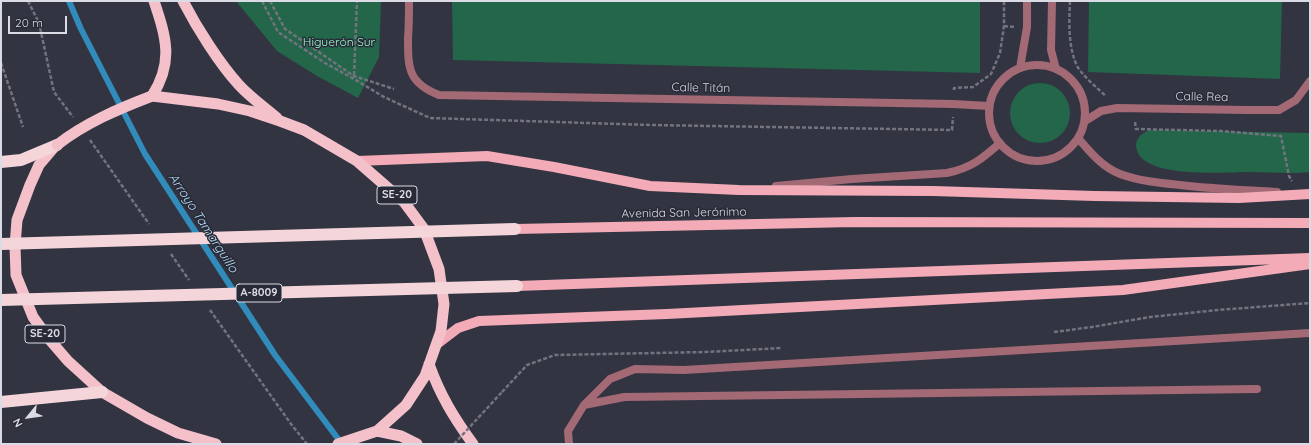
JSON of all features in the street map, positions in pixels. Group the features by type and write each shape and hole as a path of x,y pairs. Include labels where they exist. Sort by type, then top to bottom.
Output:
{"highway":[{"path":"152,96 159,85 164,71 166,47 163,28 154,1"},
{"name":"SE-20","path":"183,1 191,17 222,64 240,86 280,121"},
{"name":"SE-20","path":"216,444 178,433 102,392 68,361 49,339 33,317 16,275 15,246 17,220 39,164 56,145 74,132 118,109 152,96 218,104 250,111 304,130 357,161 404,202 424,229 439,269 444,304 442,331 425,376 406,405 377,431 338,444"},
{"path":"1,162 21,160 56,145"},
{"path":"1,244 515,229"},
{"name":"A-8009","path":"1,300 517,286"},
{"path":"429,364 437,385 456,421 473,444"},
{"path":"1,402 102,392"},
{"path":"377,431 401,436 417,444"}],"main road":[{"path":"357,161 487,156 554,167 650,186 739,190 933,191 1224,198 1310,194"},
{"name":"Avenida San Jerónimo","path":"515,229 855,222 1310,223"},
{"path":"517,286 1310,258"},
{"path":"437,344 458,328 479,321 667,314 1124,290 1310,264"}],"street":[{"name":"Calle Titán","path":"409,1 408,58 410,70 417,82 427,90 439,95 953,104 989,106"},
{"path":"1020,68 1027,27 1027,1"},
{"path":"1052,1 1051,50 1056,69"},
{"path":"1038,65 1056,69 1077,86 1084,103 1085,121 1078,138 1066,152 1049,160 1031,161 1018,157 1006,150 994,135 990,126 989,106 995,90 1012,72 1020,68 1038,65"},
{"name":"Calle Rea","path":"1085,121 1101,111 1117,108 1278,110 1296,100 1310,80"},
{"path":"1078,138 1104,165 1119,174 1154,183 1192,187 1310,194"},
{"path":"739,190 852,179 947,173 971,166 1000,143"},
{"path":"569,444 568,431 584,405 610,379 635,369 684,370 1310,333"},
{"path":"584,405 624,397 1257,389"}],"path":[{"path":"262,1 278,32 325,63 377,93 430,118 651,125 952,130 953,112"},
{"path":"270,1 285,29 354,76 394,89"},
{"path":"354,76 357,1"},
{"path":"954,88 973,87 992,74 1000,53 1004,26 1004,1"},
{"path":"1068,28 1070,1"},
{"path":"1,63 23,127"},
{"path":"1050,333 1092,328 1157,316 1310,303"},
{"path":"454,444 527,365 555,355 705,352"}],"green space":[{"name":"Higuerón Sur","path":"236,1 381,1 379,57 358,98 317,76 277,51"},
{"path":"452,1 980,1 980,73 453,60"},
{"path":"1089,1 1282,1 1280,79 1088,72"},
{"path":"1040,83 1057,88 1065,96 1070,113 1065,130 1057,138 1040,143 1023,138 1015,130 1010,113 1015,96 1023,88"},
{"path":"1149,130 1310,133 1310,172 1203,173 1166,169 1150,164 1140,156 1136,142 1144,132"}],"waterway":[{"name":"Arroyo Tamarguillo","path":"69,1 81,29 145,154 275,355 342,444"}]}
